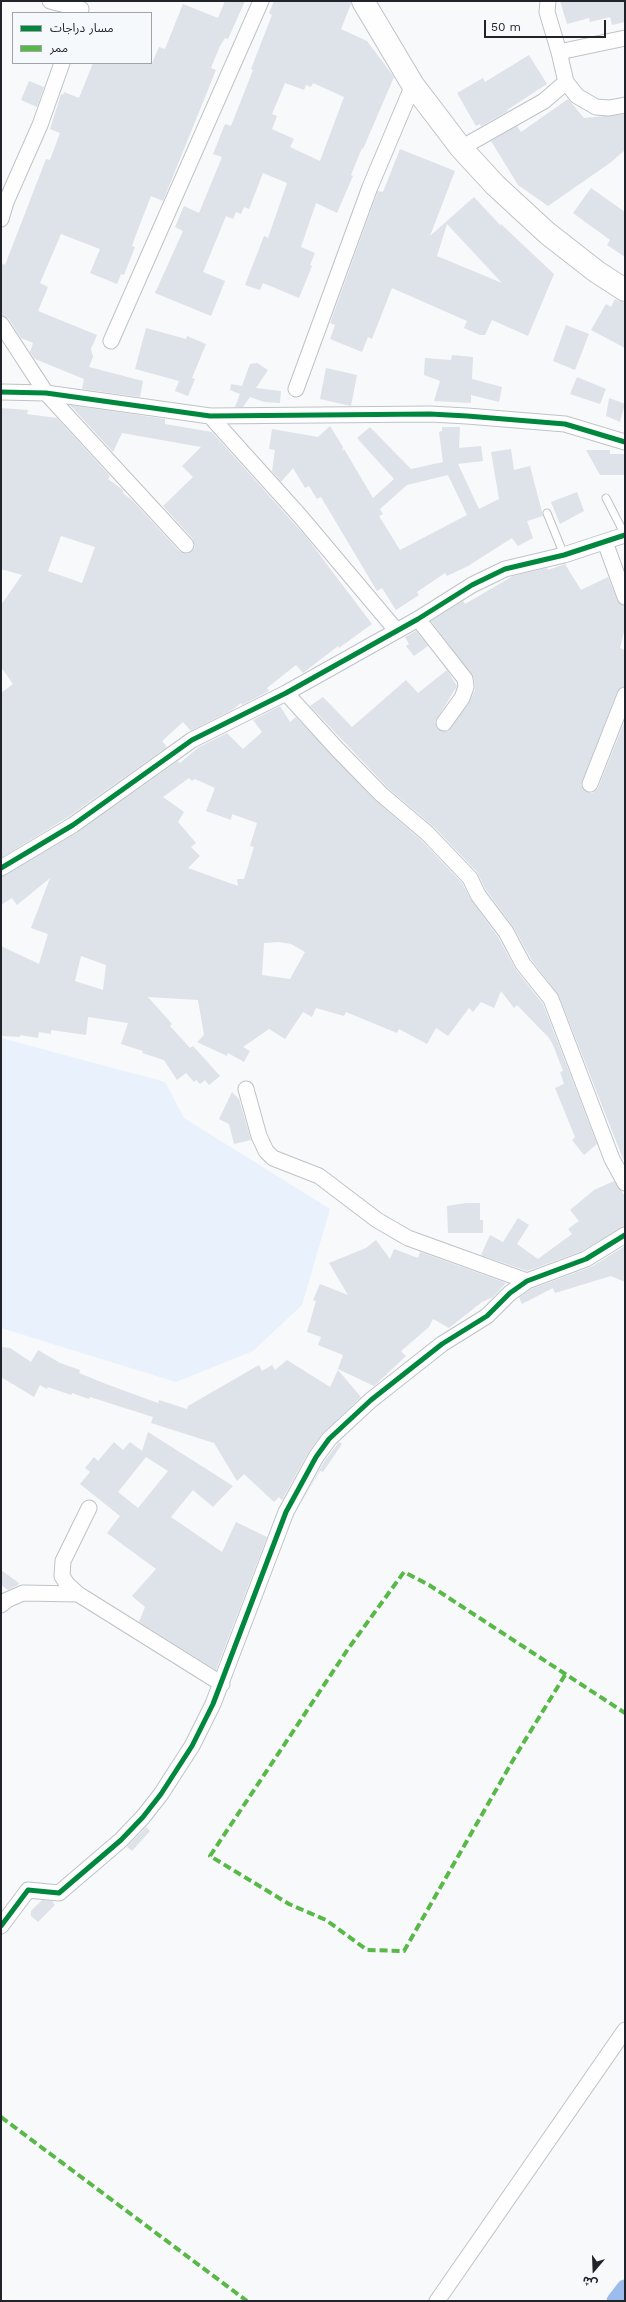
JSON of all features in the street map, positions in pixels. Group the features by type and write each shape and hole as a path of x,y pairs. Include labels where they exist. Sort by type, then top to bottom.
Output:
{"main road":[{"path":"363,1 413,85 461,148 495,185 547,233 597,272 625,290"}],"street":[{"path":"50,1 82,8"},
{"path":"111,341 262,1"},
{"path":"548,1 547,12 566,82 577,96 596,107 609,108 625,105"},
{"path":"559,52 625,38"},
{"path":"1,219 6,202 40,125 62,64"},
{"path":"461,148 544,101 566,82"},
{"path":"296,389 370,187 413,85"},
{"path":"1,324 46,393 186,545"},
{"path":"1,392 46,393 210,416 430,414 467,416 565,424 625,442"},
{"path":"210,416 300,516 396,630"},
{"path":"1,868 73,824 192,740 286,693 418,619 472,585 505,569 564,555 625,535"},
{"path":"605,542 625,597"},
{"path":"418,619 465,679 466,687 462,698 444,723"},
{"path":"286,693 338,750 382,794 427,833 470,878 478,895 506,932 523,964 551,999 612,1159 625,1183"},
{"path":"590,784 625,695"},
{"path":"246,1089 259,1136 266,1151 272,1158 319,1176 372,1216 408,1238 527,1281"},
{"path":"1,1926 28,1890 60,1893 121,1840 143,1817 192,1746 222,1684 286,1512 316,1457 340,1428 372,1400 442,1344 487,1316 510,1293 527,1281 586,1259 625,1235"},
{"path":"89,1508 62,1568 64,1580 78,1594 222,1684"},
{"path":"1,1606 7,1600 23,1593 78,1594"},
{"path":"437,2301 625,2030"}],"lane":[{"path":"606,498 625,535"},
{"path":"547,513 564,555"}],"shaded area":[{"path":"1,1038 165,1082 184,1118 330,1209 302,1305 253,1351 176,1382 1,1328"}],"building":[{"path":"225,1 245,1 228,39 225,38 220,46 211,68 216,70 163,201 151,196 135,237 132,246 135,247 124,275 121,274 117,284 90,273 100,249 61,234 40,283 48,287 38,311 97,335 91,349 93,357 89,367 143,381 140,397 82,389 84,379 35,359 30,352 33,343 21,338 9,319 1,315 1,263 5,265 46,159 50,160 60,133 50,129 61,94 63,95 64,92 79,98 93,64 152,64 159,47 165,49 183,4 218,18"},
{"path":"274,1 351,1 341,29 367,41 394,77 363,149 362,148 351,175 353,176 337,213 316,203 301,247 315,253 310,265 312,266 299,298 263,283 260,290 245,285 264,236 268,238 287,183 263,173 249,209 244,207 241,214 236,212 233,219 226,216 203,272 225,281 211,316 155,293 183,231 175,227 184,206 199,213 222,157 213,154 225,124 231,126 253,70 251,69 272,15 269,13","holes":["285,83 304,90 306,85 311,87 313,83 344,97 320,161 290,147 294,139 272,129 277,116 272,114"]},
{"path":"560,1 625,1 625,22 612,25 610,17 590,22 589,18 567,24"},
{"path":"529,55 547,84 507,110 508,111 481,126 480,124 476,126 457,93 483,78 485,82"},
{"path":"29,81 44,87 37,107 21,100"},
{"path":"568,99 584,118 625,114 625,150 610,163 548,206 518,185 491,141 517,126 521,132"},
{"path":"400,149 455,171 430,236 474,197 501,226 501,224 554,274 528,336 492,320 485,335 480,335 464,328 467,321 392,288 372,339 368,337 362,352 330,339 335,325 330,323 378,191 383,192","holes":["447,224 502,283 437,256"]},
{"path":"591,188 625,212 625,257 607,245 610,240 573,213"},
{"path":"615,299 625,303 625,348 591,330 606,304 611,307"},
{"path":"566,325 589,334 575,370 553,361"},
{"path":"146,328 186,339 187,336 206,344 192,378 195,379 188,396 175,391 179,381 135,369"},
{"path":"452,355 473,357 472,379 502,387 499,402 471,395 471,403 434,401 440,381 424,375 425,358 451,360"},
{"path":"257,363 268,370 256,388 281,391 280,403 264,402 250,397 243,407 235,407 240,394 230,390 231,384 242,386 250,364"},
{"path":"326,368 357,375 351,406 320,399"},
{"path":"577,377 606,389 600,404 570,394"},
{"path":"609,398 625,404 620,422 606,416"},
{"path":"70,405 165,419 165,424 212,432 307,538 372,624 339,648 338,646 303,673 296,665 267,688 269,691 242,705 241,703 232,710 191,731 183,722 162,741 167,747 68,817 1,858 1,693 13,684 1,667 1,605 22,575 1,569 1,408 28,410 27,414 57,418 110,476 108,479 123,490 123,493 133,501 179,551 188,554 195,547 193,539 163,506 193,477 182,466 201,447 122,433 113,452","holes":["61,536 95,547 82,583 48,571"]},
{"path":"330,426 343,447 342,452 344,449 373,498 394,479 357,438 370,427 411,469 443,462 439,432 442,431 442,427 460,427 459,448 481,446 483,461 458,464 479,509 499,499 491,452 511,449 514,470 530,466 543,516 527,521 533,538 518,546 512,538 468,566 447,576 445,573 417,592 419,595 396,610 382,588 377,591 321,497 317,499 309,486 305,488 293,468 281,482 272,471 275,450 269,449 272,429 318,437","holes":["448,475 467,515 400,550 379,516 383,514 380,509 407,485"]},
{"path":"586,450 610,450 610,454 625,454 625,475 600,475"},
{"path":"577,492 584,511 560,524 551,502"},
{"path":"565,564 581,590 608,577 617,600 625,606 625,628 620,648 625,650 625,686 617,692 581,785 587,792 592,793 598,788 625,720 625,1164 559,996 531,959 514,928 486,890 477,872 434,827 387,787 310,706 323,697 352,727 406,680 418,693 447,670 457,686 435,722 439,730 448,731 470,701 475,690 474,678 431,621 463,601 465,604 513,576 547,568 548,570"},
{"path":"416,631 428,646 414,656 406,646 409,644 405,637"},
{"path":"280,706 290,722 296,717 375,800 421,840 462,883 471,900 498,937 516,970 543,1004 597,1144 584,1155 572,1140 575,1137 555,1088 564,1084 560,1072 563,1071 553,1045 549,1038 517,1005 514,1008 501,991 494,1008 481,1002 473,1012 469,1008 448,1036 436,1028 427,1044 399,1029 397,1033 346,1012 344,1016 316,1008 312,1017 303,1012 285,1039 269,1029 243,1047 250,1051 244,1062 228,1053 227,1056 197,1042 204,1035 198,1000 148,997 172,1024 170,1026 190,1048 193,1046 220,1076 209,1085 205,1080 200,1084 196,1080 194,1082 186,1073 177,1080 164,1060 121,1044 128,1023 88,1017 86,1035 51,1030 51,1034 39,1032 38,1038 20,1035 20,1037 2,1036 1,946 39,964 48,934 31,928 50,878 17,905 12,898 1,905 1,877 78,832 178,761 180,763 199,747 227,733 243,749 262,732 253,720","holes":["189,778 192,781 195,779 215,788 206,811 231,820 232,814 257,823 250,846 254,847 244,879 237,879 238,886 188,868 200,856 191,847 196,843 178,822 184,812 163,797","279,942 291,944 305,952 290,979 262,975 264,943","81,956 106,965 103,990 75,981"]},
{"path":"232,1092 239,1099 251,1140 234,1144 229,1124 219,1119"},
{"path":"614,1181 625,1196 625,1226 582,1251 527,1271 481,1255 490,1235 503,1242 518,1218 529,1225 517,1244 538,1259 572,1234 568,1229 579,1221 570,1210 594,1190"},
{"path":"466,1203 480,1203 480,1220 483,1220 483,1233 448,1233 447,1206"},
{"path":"376,1240 390,1259 394,1249 418,1258 420,1252 506,1283 493,1297 482,1302 449,1328 433,1319 429,1327 401,1351 406,1356 374,1386 338,1369 343,1355 318,1345 321,1337 307,1332 316,1301 313,1300 320,1284 348,1295 329,1263 366,1248"},
{"path":"625,1246 625,1282 611,1276 555,1293 553,1288 522,1304 519,1297 531,1289 591,1267"},
{"path":"1,1347 10,1348 31,1362 38,1350 60,1363 80,1370 79,1373 106,1384 158,1403 159,1400 187,1409 188,1406 259,1365 262,1371 272,1365 275,1370 287,1360 330,1387 338,1370 361,1397 322,1434 308,1453 282,1500 279,1497 274,1502 244,1474 237,1481 214,1443 151,1423 153,1417 90,1397 89,1399 72,1393 71,1395 48,1387 47,1389 40,1385 34,1397 1,1377"},
{"path":"148,1432 233,1486 213,1507 193,1490 171,1517 222,1552 236,1522 267,1537 216,1670 139,1622 145,1607 132,1596 156,1569 107,1533 120,1516 80,1484 90,1472 85,1468 94,1457 98,1461 114,1442 123,1450 130,1442 142,1451","holes":["146,1457 168,1471 138,1508 118,1492"]},
{"path":"339,1442 342,1444 323,1472 320,1471 301,1503 324,1462"},
{"path":"1,1570 19,1583 18,1585 8,1590 1,1585"},
{"path":"146,1827 150,1831 132,1851 127,1847"},
{"path":"42,1900 52,1901 55,1905 38,1922 31,1916 31,1911"}],"waterway":[{"path":"615,2301 625,2288"}],"marked path":[{"path":"565,1675 516,1755 404,1951 367,1950 326,1920 289,1904 210,1856 348,1649 404,1572 429,1585 625,1713"},
{"path":"1,2117 247,2301"}],"cycle path":[{"path":"1,392 46,393 210,416 430,414 467,416 565,424 625,442"},
{"path":"1,868 73,825 192,740 286,693 418,619 472,585 505,569 564,555 625,535"},
{"path":"1,1926 28,1890 59,1893 121,1840 143,1817 161,1794 192,1746 213,1704 286,1512 316,1457 329,1439 371,1400 442,1344 487,1316 510,1293 527,1281 586,1259 625,1235"}]}
